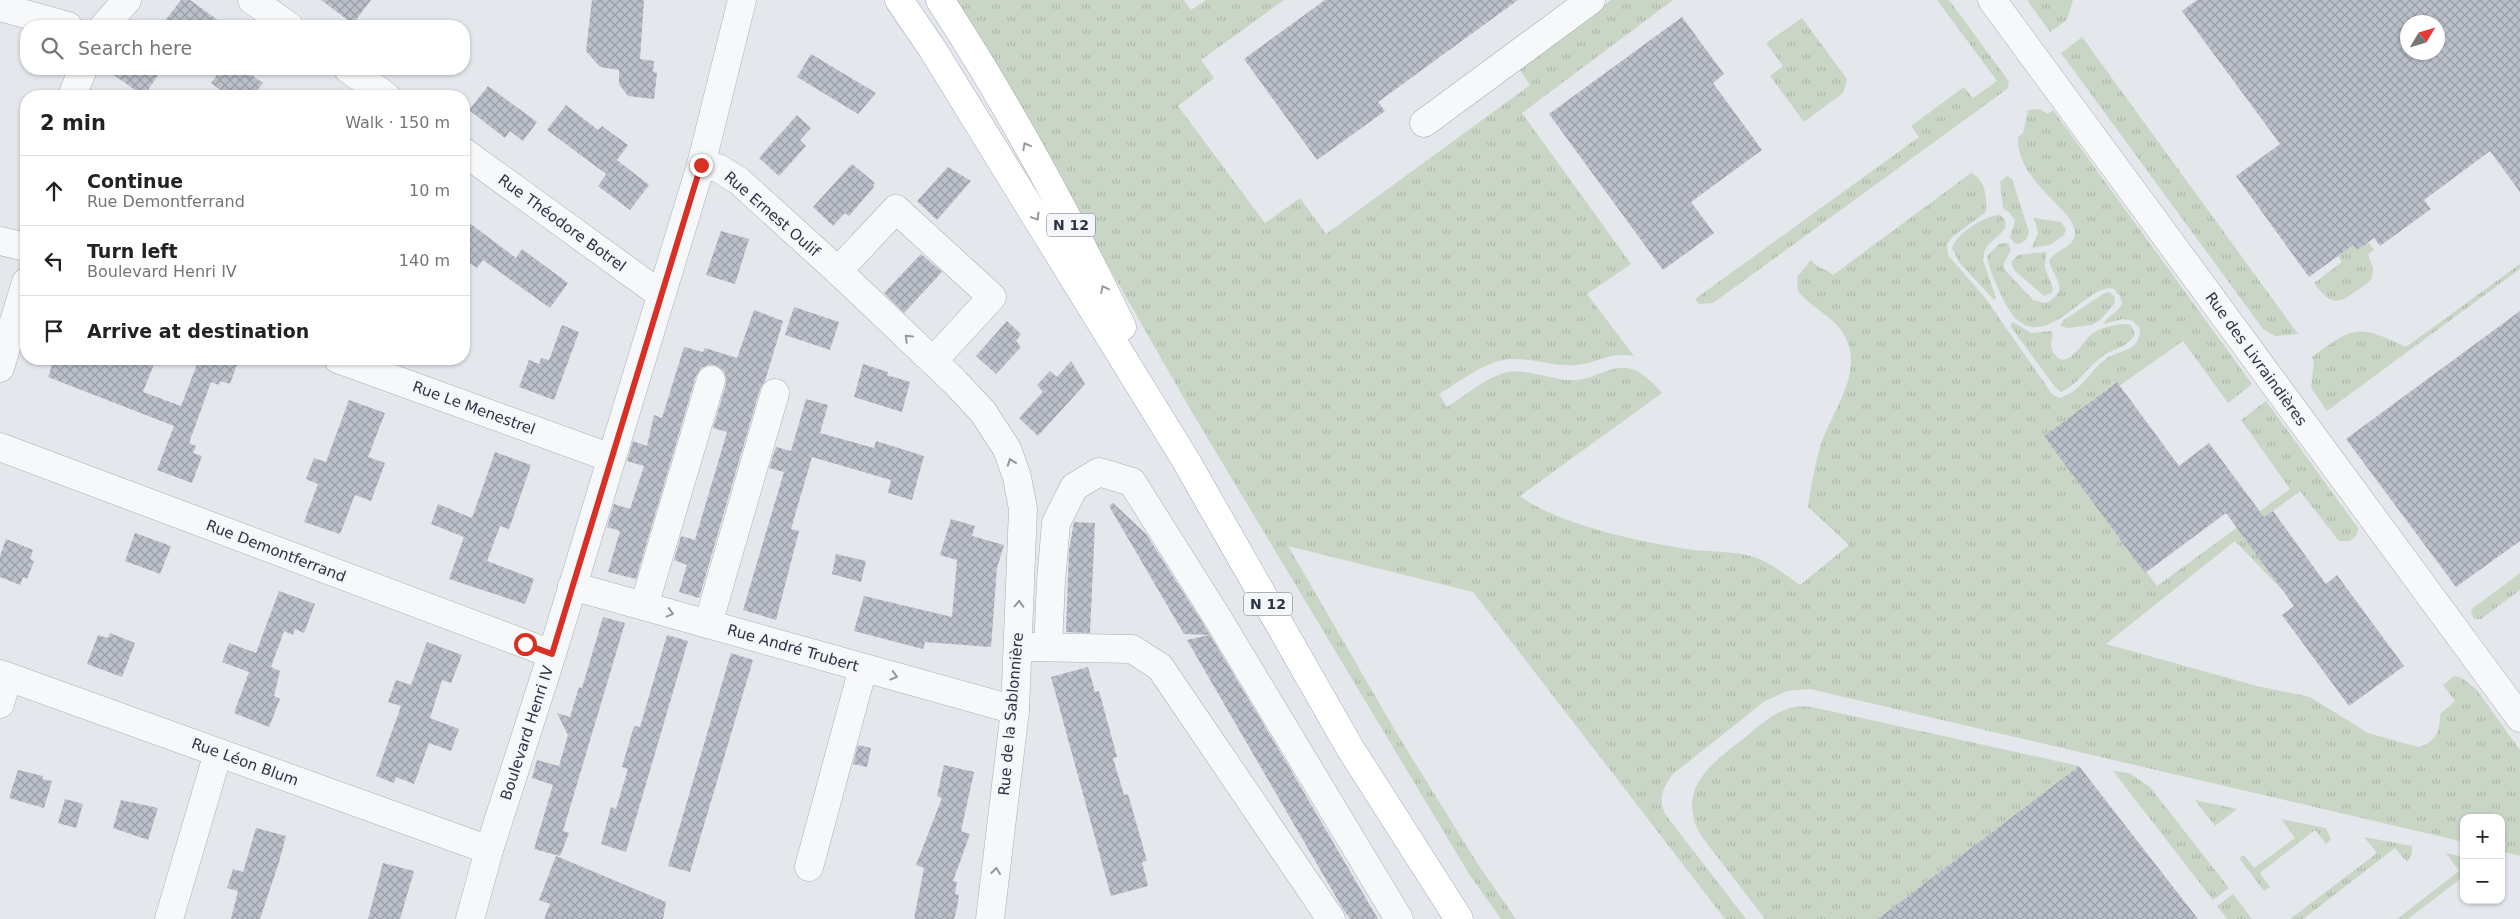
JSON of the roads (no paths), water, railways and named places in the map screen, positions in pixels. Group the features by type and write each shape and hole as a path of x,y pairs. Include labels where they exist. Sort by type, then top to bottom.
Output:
{"main road":[{"name":"N 12","path":"885,0 907,30 981,150 1011,175"},
{"name":"N 12","path":"899,0 933,50 1011,175 1185,459 1350,748 1458,919"},
{"name":"N 12","path":"940,0 974,53 1087,253 1185,459"}],"street":[{"path":"109,20 127,0"},
{"path":"252,0 280,20"},
{"name":"Boulevard Henri IV","path":"470,919 489,850 552,654 660,294 701,165 742,0"},
{"path":"1424,123 1591,0"},
{"name":"Rue des Livraindières","path":"1992,0 2520,718"},
{"path":"0,7 47,20"},
{"path":"74,90 81,75"},
{"path":"356,75 378,90"},
{"name":"Rue Théodore Botrel","path":"470,156 660,294"},
{"name":"Rue Ernest Oulif","path":"701,165 718,168 739,181 838,271 933,361 983,412 1007,449 1017,477 1024,509"},
{"path":"838,271 896,210 992,297 933,361"},
{"path":"0,241 20,246"},
{"path":"0,368 20,302"},
{"name":"Rue Le Menestrel","path":"355,365 611,458"},
{"path":"644,606 711,380"},
{"path":"708,624 775,393"},
{"name":"Rue Demontferrand","path":"0,447 552,654"},
{"path":"1048,647 1050,581 1056,523 1074,487 1099,472 1132,482 1217,617 1399,919"},
{"name":"Rue de la Sablonnière","path":"990,919 1014,710 1024,509"},
{"name":"Rue André Trubert","path":"572,586 1014,710"},
{"path":"1018,647 1132,649 1160,667 1331,919"},
{"path":"809,867 863,668"},
{"path":"0,704 4,675"},
{"name":"Rue Léon Blum","path":"4,675 489,850"},
{"path":"169,919 218,753"}]}
